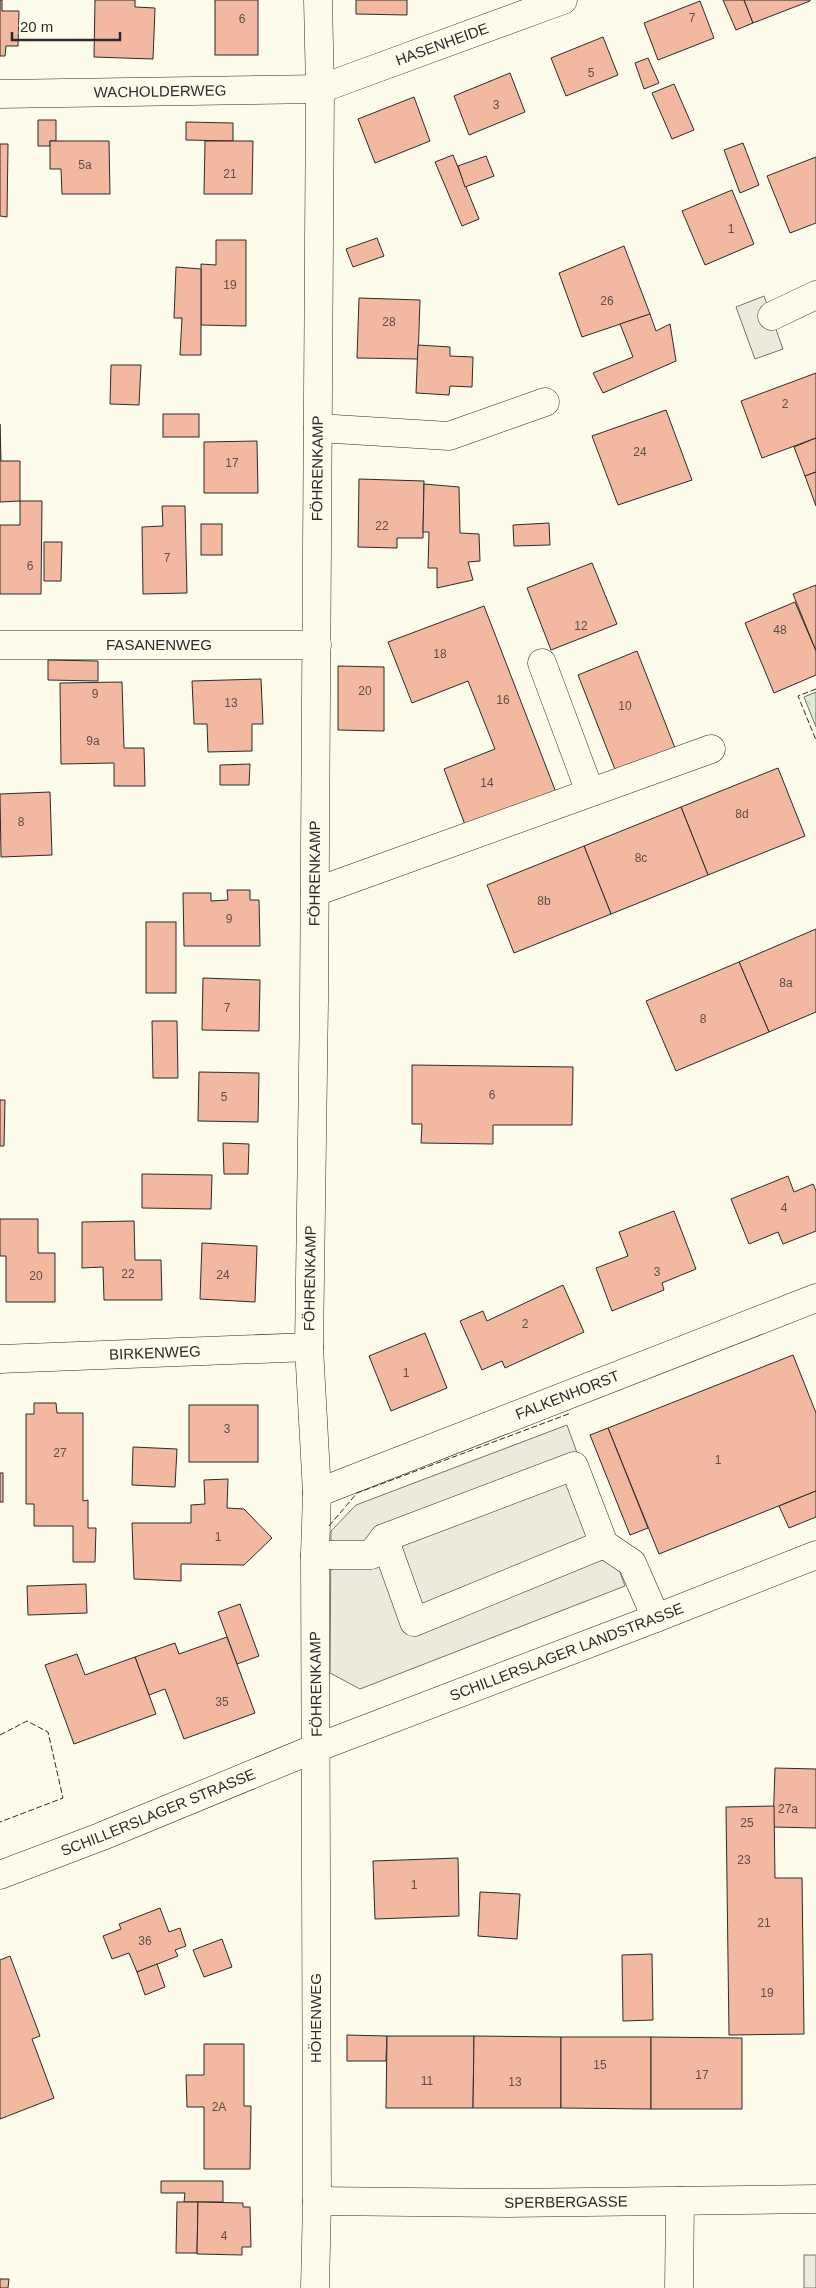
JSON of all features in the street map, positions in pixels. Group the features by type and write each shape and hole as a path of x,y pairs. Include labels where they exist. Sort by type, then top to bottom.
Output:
{"street":[{"name":"FÖHRENKAMP","path":"316,1748 315,1555 318,1493 309,1347 317,645 320,89 318,0"},
{"name":"HASENHEIDE","path":"320,89 564,0"},
{"name":"WACHOLDERWEG","path":"0,94 320,89"},
{"path":"772,316 816,295"},
{"path":"318,428 449,436 545,402"},
{"name":"FASANENWEG","path":"0,645 317,645"},
{"path":"542,663 590,792"},
{"path":"315,892 711,749"},
{"name":"FALKENHORST","path":"318,1493 816,1298"},
{"name":"BIRKENWEG","path":"0,1359 309,1347"},
{"path":"315,1555 371,1555 384,1538 574,1466 604,1544 632,1563 656,1618"},
{"path":"384,1538 414,1622 604,1544"},
{"name":"SCHILLERSLAGER LANDSTRASSE","path":"316,1748 816,1555"},
{"name":"SCHILLERSLAGER STRASSE","path":"0,1875 100,1837 316,1748"},
{"name":"HÖHENWEG","path":"315,2288 317,2201 316,1748"},
{"name":"SPERBERGASSE","path":"317,2201 505,2203 816,2199"},
{"path":"679,2288 680,2201"}],"green space":[{"path":"816,692 816,727 804,697"}],"shaded area":[{"path":"764,296 783,349 755,359 736,307"},
{"path":"567,1425 625,1586 360,1689 330,1673 331,1531 356,1505"},
{"path":"804,2255 816,2255 816,2288 804,2288"}],"building":[{"path":"0,0 2,0 2,11 19,11 18,46 6,46 5,56 0,56"},
{"path":"95,0 135,0 135,7 155,8 153,59 94,57"},
{"path":"215,0 258,0 258,55 215,55"},
{"path":"356,0 407,0 407,15 356,14"},
{"path":"723,0 744,0 753,23 736,30"},
{"path":"744,0 810,0 810,1 753,23"},
{"path":"700,1 714,38 658,60 644,23"},
{"path":"603,37 618,75 566,96 551,58"},
{"path":"648,58 659,83 644,89 635,63"},
{"path":"510,73 525,112 469,135 454,96"},
{"path":"674,84 694,130 672,139 652,93"},
{"path":"414,97 430,141 375,163 358,119"},
{"path":"38,120 56,120 56,141 50,141 50,146 38,146"},
{"path":"186,122 233,123 233,141 186,140"},
{"path":"50,141 109,141 110,194 62,194 61,169 50,169"},
{"path":"205,141 253,141 252,194 204,194"},
{"path":"743,143 759,185 740,193 724,150"},
{"path":"0,144 8,144 7,217 0,216"},
{"path":"453,155 479,219 462,226 435,162"},
{"path":"486,156 494,176 465,187 458,166"},
{"path":"816,157 816,223 790,233 767,176"},
{"path":"732,190 754,244 705,265 682,211"},
{"path":"377,238 384,256 353,267 346,249"},
{"path":"216,240 246,240 246,326 201,325 201,264 216,265"},
{"path":"624,246 650,314 582,337 559,273"},
{"path":"176,267 201,269 201,355 180,355 182,318 174,318"},
{"path":"359,298 420,300 418,359 357,358"},
{"path":"650,314 656,331 670,324 676,361 603,393 593,373 633,357 620,324"},
{"path":"418,345 450,347 450,356 473,357 472,387 450,386 449,395 416,393"},
{"path":"111,365 141,365 139,405 110,404"},
{"path":"816,373 816,438 762,458 741,401"},
{"path":"666,410 692,480 618,505 592,436"},
{"path":"163,414 199,414 199,437 163,437"},
{"path":"0,424 1,461 20,461 20,501 0,502"},
{"path":"816,438 816,472 805,476 794,447"},
{"path":"257,441 258,493 204,493 204,442"},
{"path":"816,472 816,506 805,476"},
{"path":"359,479 424,481 423,538 397,538 397,548 358,547"},
{"path":"424,484 459,487 460,533 479,534 480,561 468,562 473,580 437,588 437,568 428,568 429,532 423,532"},
{"path":"20,501 42,501 41,594 0,594 0,525 20,525"},
{"path":"162,506 185,506 187,593 143,594 142,527 163,526"},
{"path":"549,523 550,545 514,546 513,525"},
{"path":"201,524 222,524 222,555 201,555"},
{"path":"44,542 62,542 61,581 44,581"},
{"path":"592,563 617,624 551,650 527,588"},
{"path":"816,585 816,651 793,594"},
{"path":"795,602 816,651 816,675 774,693 745,623"},
{"path":"484,606 557,795 467,830 444,769 495,749 468,681 412,703 388,642"},
{"path":"637,651 675,748 616,772 578,675"},
{"path":"48,660 98,661 98,681 48,680"},
{"path":"338,666 384,667 384,731 338,730"},
{"path":"261,679 263,724 252,724 252,751 208,752 207,724 194,724 192,681"},
{"path":"122,682 124,748 144,748 145,786 114,786 114,763 61,764 60,683"},
{"path":"250,764 249,785 220,785 220,765"},
{"path":"778,768 805,836 708,875 681,807"},
{"path":"50,792 52,855 1,857 0,794"},
{"path":"681,807 708,875 611,914 584,846"},
{"path":"584,846 611,914 514,953 487,885"},
{"path":"227,890 250,890 250,900 259,900 260,946 184,946 183,893 211,893 211,901 228,900"},
{"path":"146,922 176,922 176,993 146,993"},
{"path":"816,929 816,1012 769,1032 739,962"},
{"path":"739,962 769,1032 676,1071 646,1001"},
{"path":"203,978 260,980 259,1031 202,1030"},
{"path":"152,1021 177,1021 178,1078 153,1078"},
{"path":"412,1065 573,1067 572,1125 493,1125 493,1144 421,1143 422,1124 412,1124"},
{"path":"199,1072 259,1073 258,1122 198,1121"},
{"path":"0,1100 5,1100 4,1146 0,1146"},
{"path":"223,1143 249,1144 248,1174 224,1174"},
{"path":"142,1174 212,1175 211,1209 142,1208"},
{"path":"788,1176 794,1192 813,1184 816,1191 816,1231 783,1244 778,1232 749,1244 731,1199"},
{"path":"674,1211 696,1269 662,1283 664,1290 612,1311 596,1268 628,1256 619,1232"},
{"path":"0,1219 38,1219 38,1253 55,1253 55,1302 6,1302 6,1256 0,1256"},
{"path":"134,1221 135,1260 161,1260 162,1300 104,1300 103,1267 82,1268 82,1222"},
{"path":"202,1243 257,1246 255,1302 200,1299"},
{"path":"563,1285 584,1332 505,1368 502,1361 482,1370 460,1321 483,1311 487,1321"},
{"path":"425,1333 447,1388 391,1411 369,1356"},
{"path":"793,1355 816,1413 816,1491 659,1554 608,1428"},
{"path":"34,1403 56,1403 57,1413 83,1413 83,1501 88,1500 88,1528 96,1528 95,1562 73,1562 73,1526 34,1526 34,1504 26,1504 26,1414 34,1414"},
{"path":"189,1405 258,1405 258,1462 189,1462"},
{"path":"608,1428 648,1528 630,1535 590,1435"},
{"path":"133,1447 177,1449 175,1487 132,1485"},
{"path":"0,1473 3,1473 3,1502 0,1502"},
{"path":"228,1479 227,1508 244,1509 272,1538 244,1565 181,1564 181,1581 134,1579 132,1523 191,1523 191,1505 205,1504 204,1480"},
{"path":"816,1491 816,1517 789,1528 779,1506"},
{"path":"86,1584 87,1613 28,1615 27,1586"},
{"path":"240,1604 259,1656 237,1664 218,1612"},
{"path":"227,1637 255,1713 184,1739 165,1689 149,1695 135,1657 175,1643 179,1654"},
{"path":"77,1654 85,1675 135,1657 156,1714 74,1744 45,1665"},
{"path":"775,1768 816,1769 816,1828 773,1827"},
{"path":"774,1806 775,1878 802,1878 804,2034 729,2035 726,1807"},
{"path":"458,1858 459,1916 375,1919 373,1861"},
{"path":"480,1892 520,1894 517,1939 478,1936"},
{"path":"160,1908 169,1932 180,1928 186,1946 175,1950 178,1956 137,1972 129,1953 112,1959 103,1936 121,1929 119,1924"},
{"path":"222,1939 232,1967 204,1977 193,1950"},
{"path":"652,1954 653,2020 623,2021 622,1955"},
{"path":"10,1956 40,2036 32,2039 54,2098 0,2119 0,1960"},
{"path":"157,1964 165,1987 145,1995 137,1972"},
{"path":"347,2035 387,2036 386,2061 347,2061"},
{"path":"387,2036 474,2036 473,2108 386,2108"},
{"path":"474,2036 561,2037 561,2108 473,2108"},
{"path":"561,2037 651,2037 651,2109 561,2108"},
{"path":"651,2037 742,2038 742,2109 651,2109"},
{"path":"204,2044 244,2044 244,2106 251,2106 250,2169 204,2169 204,2107 187,2107 186,2075 204,2075"},
{"path":"161,2181 223,2181 223,2202 184,2202 185,2193 161,2193"},
{"path":"177,2202 198,2202 197,2253 176,2253"},
{"path":"198,2202 243,2203 243,2207 250,2207 251,2247 242,2247 242,2255 197,2254"},
{"path":"0,2279 9,2279 8,2288 0,2288"}],"fence":[{"path":"816,689 798,696 816,740"},
{"path":"329,1526 357,1493 571,1413"},
{"path":"0,1735 27,1721 48,1732 63,1798 0,1822"}]}
